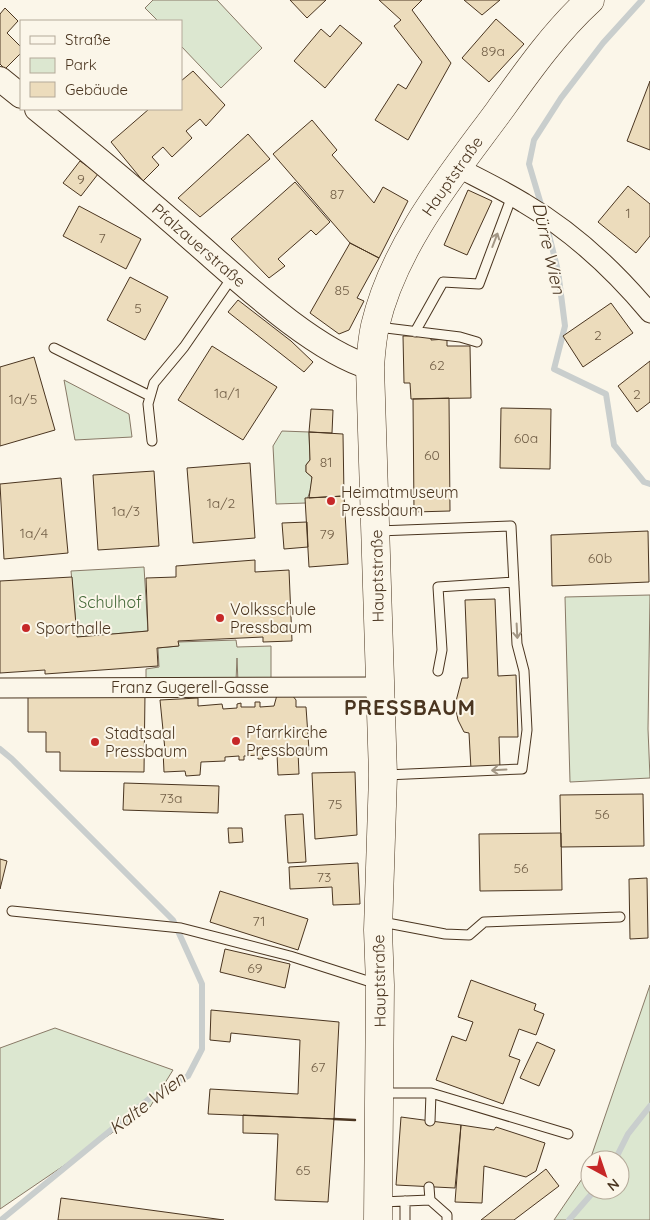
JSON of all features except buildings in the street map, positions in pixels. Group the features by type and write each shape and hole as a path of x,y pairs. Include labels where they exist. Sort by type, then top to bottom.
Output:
{"main road":[{"name":"Hauptstraße","path":"378,1211 380,985 378,921 383,775 370,367 375,327 383,300 409,243 430,205 540,55 590,0"}],"street":[{"path":"0,79 20,95"},
{"name":"Pfalzauerstraße","path":"38,110 282,315 337,354 370,367"},
{"path":"457,167 518,200 566,231 606,267 650,313"},
{"name":"Franz Gugerell-Gasse","path":"0,688 380,687"}],"lane":[{"path":"415,332 443,282 479,284 518,200"},
{"path":"152,441 148,404 154,383 184,347 233,275"},
{"path":"375,327 477,342"},
{"path":"54,348 150,396"},
{"path":"376,531 512,526 517,644 524,671 527,730 522,769 383,775"},
{"path":"438,671 442,650 438,587 514,582"},
{"path":"12,911 182,928 290,956 380,985"},
{"path":"378,921 445,934 469,936 484,922 620,917"},
{"path":"379,1092 431,1094 568,1134"},
{"path":"430,1121 431,1094"},
{"path":"429,1187 430,1200"},
{"path":"378,1211 405,1201 430,1200 447,1215 447,1220"},
{"path":"405,1201 405,1220"}],"green space":[{"path":"153,0 217,0 262,48 221,88 182,47 182,20 157,20 145,8"},
{"path":"64,380 129,414 132,437 75,440"},
{"path":"282,431 309,432 310,460 306,465 306,472 312,477 306,503 276,504 273,446"},
{"name":"Schulhof","path":"144,567 148,631 77,637 71,571"},
{"path":"650,595 648,729 650,778 570,782 565,597"},
{"path":"236,640 237,647 271,646 271,681 238,683 237,658 236,681 146,681 146,669 159,667 158,648 178,646 178,642"},
{"path":"650,985 650,1220 554,1220 580,1182 580,1200 630,1200 630,1150 593,1150"},
{"path":"55,1028 173,1070 150,1107 0,1209 0,1048"}],"waterway":[{"name":"Dürre Wien","path":"543,211 529,164 534,140 561,98 603,43 642,0"},
{"name":"Dürre Wien","path":"546,223 558,271 565,326 554,369 606,394 614,445 644,482 650,484"},
{"name":"Kalte Wien","path":"0,749 173,920 202,984 202,1049 188,1076 150,1098 1,1220"},
{"name":"Dürre Wien","path":"620,1150 628,1134 650,1106"},
{"name":"Dürre Wien","path":"569,1220 586,1200"}],"wall":[{"path":"334,1119 355,1120"}],"place":[{"name":"Heimatmuseum Pressbaum","path":"331,501"},
{"name":"Volksschule Pressbaum","path":"220,618"},
{"name":"Sporthalle","path":"26,628"},
{"name":"Pfarrkirche Pressbaum","path":"236,741"},
{"name":"Stadtsaal Pressbaum","path":"95,742"}],"district":[{"name":"PRESSBAUM","path":"410,707"}]}
